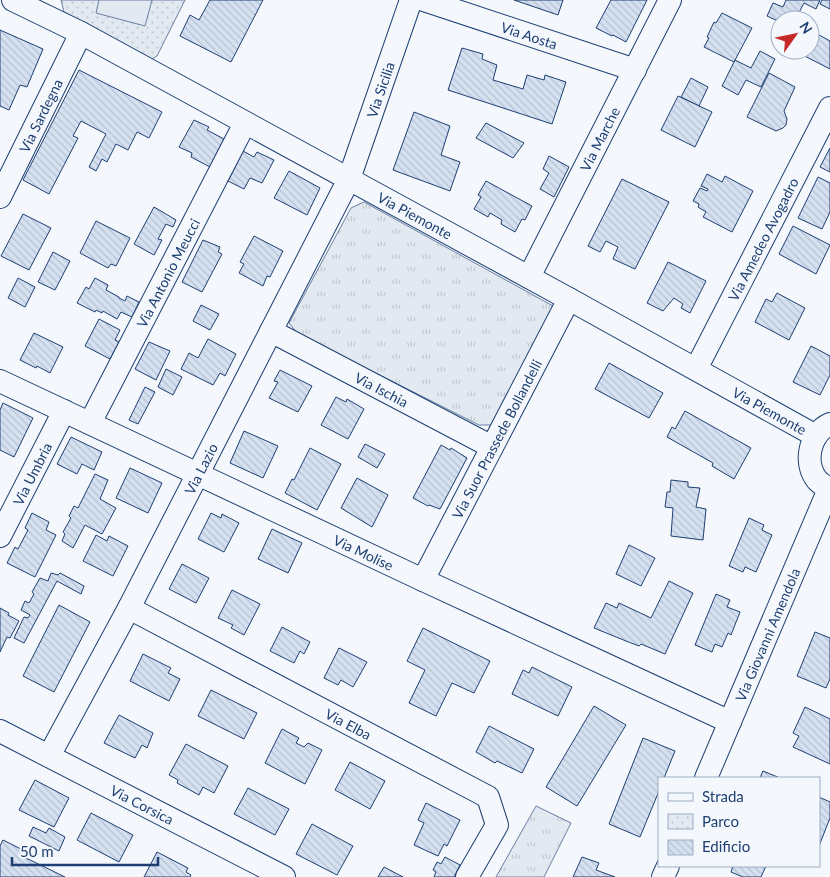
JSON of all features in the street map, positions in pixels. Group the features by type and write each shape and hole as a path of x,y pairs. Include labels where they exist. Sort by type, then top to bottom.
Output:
{"street":[{"name":"Via Piemonte","path":"13,0 43,6 80,33 696,369 823,430"},
{"name":"Via Sicilia","path":"349,179 411,0"},
{"name":"Via Aosta","path":"424,0 634,70"},
{"name":"Via Marche","path":"529,277 670,0"},
{"name":"Via Sardegna","path":"0,197 80,33"},
{"name":"Via Amedeo Avogadro","path":"696,369 830,108"},
{"name":"Via Antonio Meucci","path":"90,423 245,123"},
{"name":"Via Lazio","path":"49,756 128,608 349,179"},
{"name":"Via Suor Prassede Bollandelli","path":"423,580 569,299"},
{"name":"Via Ischia","path":"271,331 492,447"},
{"name":"Via Molise","path":"0,381 730,722"},
{"name":"Via Umbria","path":"0,536 64,411"},
{"path":"823,430 810,450 810,466 817,480 830,489"},
{"name":"Via Giovanni Amendola","path":"706,777 830,489"},
{"name":"Via Elba","path":"128,608 488,797 497,826 467,877"},
{"name":"Via Corsica","path":"0,730 284,877"}],"green space":[{"path":"61,0 185,0 157,56 152,59 64,12"},
{"path":"99,0 152,0 145,26 96,13"},
{"path":"364,202 553,306 495,425 479,425 298,334 289,323 351,208"},
{"path":"536,806 571,823 544,877 496,877"}],"building":[{"path":"210,0 263,0 231,62 180,36 190,15 199,20"},
{"path":"514,0 563,0 558,15"},
{"path":"611,0 647,0 626,42 596,28"},
{"path":"786,0 820,0 816,9 804,3 800,10 770,10 770,17 767,16 773,3 783,7"},
{"path":"822,0 830,0 830,9 820,4"},
{"path":"722,13 752,28 734,62 704,47 714,22 716,23"},
{"path":"0,30 43,49 27,87 20,85 9,110 0,106"},
{"path":"820,36 830,41 830,69 812,60 820,60"},
{"path":"462,48 483,54 482,59 497,65 493,80 523,89 527,75 544,80 545,75 566,82 552,124 448,90"},
{"path":"760,51 770,56 770,60 774,60 761,87 746,80 738,95 722,86 735,60 751,68"},
{"path":"79,70 162,112 149,138 137,132 128,150 116,144 107,162 102,159 96,171 89,167 106,134 81,121 73,136 78,138 49,194 23,180"},
{"path":"769,73 795,87 784,111 787,119 786,125 776,131 747,117"},
{"path":"691,78 708,87 699,106 681,97"},
{"path":"678,96 712,112 695,147 661,130"},
{"path":"414,112 450,126 441,155 460,162 450,191 393,170"},
{"path":"194,120 209,127 207,130 224,139 210,167 191,157 192,153 179,147"},
{"path":"486,123 524,143 513,158 476,138"},
{"path":"830,148 830,172 820,167"},
{"path":"243,151 254,157 257,152 274,160 262,183 250,178 244,189 228,181"},
{"path":"549,156 569,167 554,197 540,189 549,173 543,169"},
{"path":"289,171 320,188 307,215 274,198"},
{"path":"707,174 722,182 725,176 753,191 732,232 703,217 706,212 698,207 699,204 693,201 700,188 707,191 708,189 701,186"},
{"path":"818,177 830,183 830,212 822,229 798,218"},
{"path":"622,179 669,202 635,269 613,259 618,247 606,241 600,252 588,246"},
{"path":"486,181 532,206 525,220 522,219 515,232 501,224 502,220 490,213 488,217 474,209 481,197 478,195"},
{"path":"154,207 176,220 173,227 166,224 158,239 162,240 154,255 134,244"},
{"path":"23,214 51,228 29,270 1,256"},
{"path":"96,221 130,238 116,266 111,264 108,268 80,253"},
{"path":"793,226 830,245 816,274 779,254"},
{"path":"254,236 283,251 270,277 267,276 263,286 239,273 244,264 240,262"},
{"path":"203,240 220,247 218,252 222,254 202,292 182,282"},
{"path":"53,252 70,261 55,290 38,282"},
{"path":"668,262 706,281 690,313 681,308 683,304 674,298 663,311 647,303"},
{"path":"18,278 35,287 25,307 8,298"},
{"path":"95,278 108,285 106,290 119,298 125,301 127,296 139,302 132,317 121,312 117,319 103,311 102,313 96,310 95,312 77,303 86,287 89,289"},
{"path":"777,293 805,308 789,340 755,322 766,299 772,302"},
{"path":"201,305 219,314 210,330 193,321"},
{"path":"99,319 120,330 115,340 119,342 110,359 85,346"},
{"path":"34,333 63,347 50,373 20,360"},
{"path":"208,339 236,354 225,376 220,373 213,385 181,369 189,353 198,358"},
{"path":"149,342 170,351 156,380 135,369"},
{"path":"811,346 830,356 830,375 820,395 793,382"},
{"path":"609,363 663,393 649,418 595,389"},
{"path":"166,369 182,377 173,395 158,387"},
{"path":"280,370 312,386 298,412 269,398 278,382 274,381"},
{"path":"145,387 155,392 138,424 129,420"},
{"path":"336,397 346,402 347,399 364,409 348,439 321,425"},
{"path":"3,403 33,418 14,457 0,450 0,410"},
{"path":"685,411 751,448 734,479 712,466 713,463 667,437 672,427 675,429"},
{"path":"244,431 278,446 263,478 230,463"},
{"path":"71,437 102,452 94,470 82,464 77,474 57,464"},
{"path":"365,444 385,454 377,468 358,457"},
{"path":"441,445 450,450 451,448 467,458 440,509 428,506 413,498"},
{"path":"310,448 341,464 317,510 285,493 292,479 294,480"},
{"path":"130,468 162,483 148,513 116,498"},
{"path":"95,474 108,480 100,499 116,508 102,534 85,525 73,548 62,541 65,534 63,532 71,518 69,516 74,506 78,508"},
{"path":"357,478 388,495 372,527 341,508"},
{"path":"671,480 688,482 688,487 700,488 696,507 706,509 703,540 671,536 673,508 665,507 667,492 670,492"},
{"path":"32,513 49,522 46,530 56,535 35,577 7,563 15,547 18,549 28,530 25,528"},
{"path":"211,513 221,518 222,514 239,523 224,552 198,539"},
{"path":"749,518 764,525 762,530 772,535 756,572 745,567 743,572 729,566"},
{"path":"272,529 302,543 288,573 258,559"},
{"path":"96,535 107,541 109,536 128,546 113,576 83,561"},
{"path":"629,545 655,558 641,586 616,574"},
{"path":"182,564 209,578 196,603 169,589"},
{"path":"51,573 58,575 60,573 84,586 81,594 57,581 24,643 14,638 24,617 28,618 30,615 21,610 25,601 29,603 34,594 32,592 40,578 48,581"},
{"path":"669,581 693,593 665,654 594,628 606,603 617,608 619,603 651,618"},
{"path":"232,590 260,604 244,635 231,628 233,625 218,618"},
{"path":"716,594 730,600 727,607 740,612 731,635 728,633 722,647 715,644 712,652 695,645"},
{"path":"59,605 90,622 54,692 23,676"},
{"path":"0,608 19,621 10,638 7,637 0,652"},
{"path":"282,627 310,642 304,654 300,651 294,663 270,651"},
{"path":"423,628 490,661 474,693 452,683 436,716 409,703 425,670 407,661"},
{"path":"815,632 830,638 830,679 826,688 797,676"},
{"path":"339,648 367,662 353,687 341,680 338,685 324,678"},
{"path":"143,654 171,668 168,673 180,679 169,701 130,681"},
{"path":"532,667 572,687 558,716 512,694 523,670 529,673"},
{"path":"211,690 257,713 244,739 198,716"},
{"path":"594,706 626,725 577,806 546,787"},
{"path":"805,707 830,719 830,764 793,747 799,736 793,733"},
{"path":"119,715 153,733 147,748 142,745 135,758 104,743"},
{"path":"489,726 534,749 522,773 497,761 495,763 476,752"},
{"path":"282,729 299,738 296,743 304,747 308,743 322,750 305,784 265,763"},
{"path":"643,738 675,751 664,777 658,777 658,793 640,837 609,824"},
{"path":"186,744 228,766 214,793 203,787 199,795 177,783 178,780 169,775"},
{"path":"350,762 385,781 370,809 335,790"},
{"path":"763,771 778,777 760,777"},
{"path":"35,780 69,798 54,827 19,810"},
{"path":"248,788 289,809 275,835 234,814"},
{"path":"820,797 830,802 830,818 820,843"},
{"path":"426,803 460,820 447,846 444,844 438,856 414,845 424,823 418,820"},
{"path":"91,813 133,835 119,862 77,840"},
{"path":"312,824 353,846 337,875 296,854"},
{"path":"33,827 46,833 49,828 65,837 59,851 29,836"},
{"path":"3,840 29,853 26,858 65,877 0,877 0,846"},
{"path":"157,852 188,868 186,872 191,875 190,877 144,877"},
{"path":"445,857 460,865 454,877 434,877 436,872 433,870 437,862 441,864"},
{"path":"582,857 599,863 596,870 615,877 573,877"},
{"path":"384,867 403,877 378,877"},
{"path":"733,867 766,867 761,877 743,877 731,872"}]}
